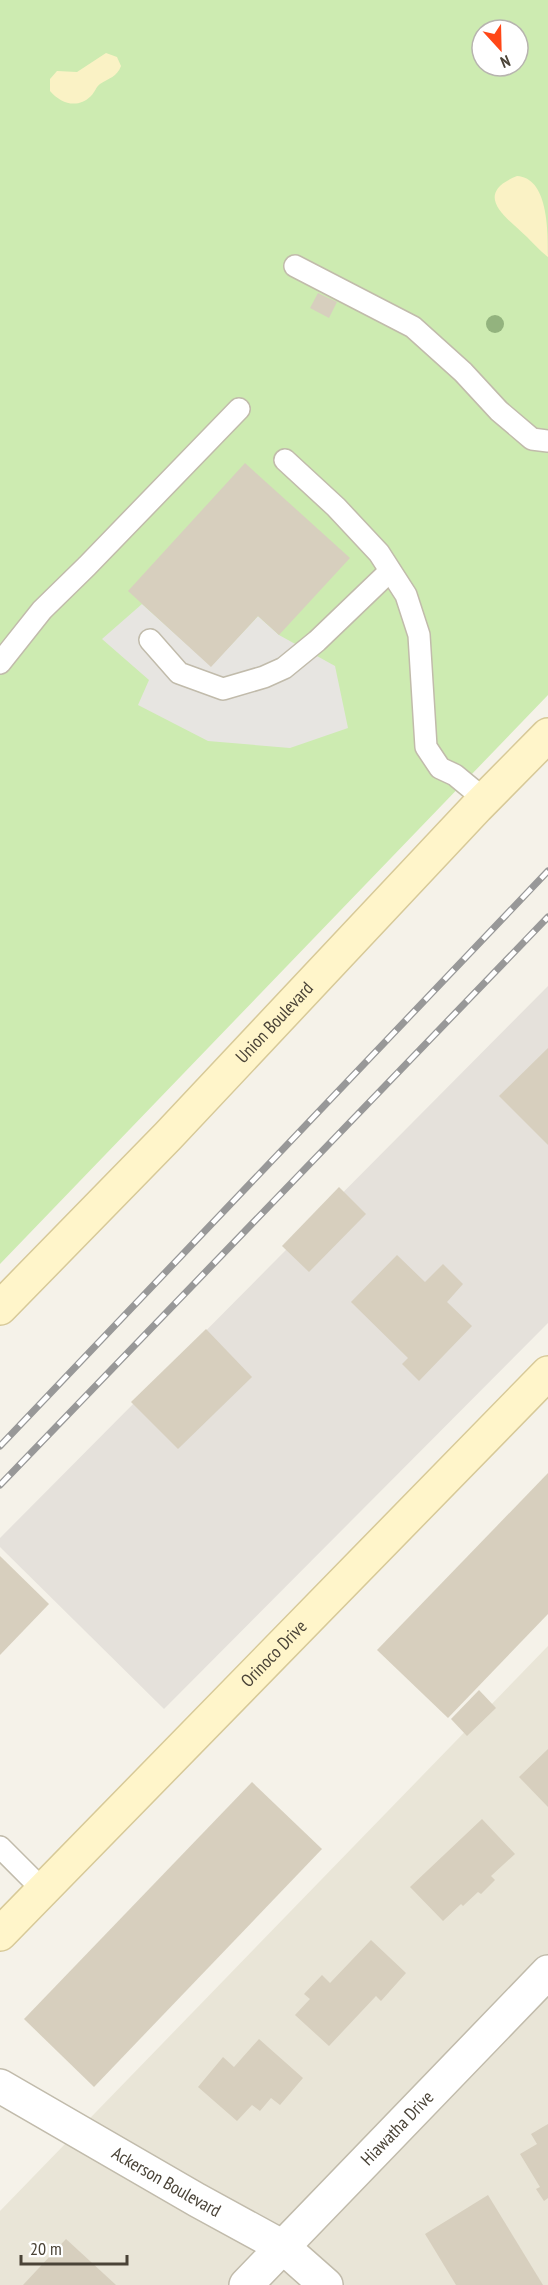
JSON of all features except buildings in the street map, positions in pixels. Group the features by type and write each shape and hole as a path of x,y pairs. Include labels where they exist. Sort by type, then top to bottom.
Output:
{"main road":[{"name":"Union Boulevard","path":"0,1308 168,1136 484,799 548,735"},
{"name":"Orinoco Drive","path":"0,1934 548,1373"}],"street":[{"name":"Hiawatha Drive","path":"246,2285 548,1972"},
{"name":"Ackerson Boulevard","path":"0,2086 283,2247 326,2285"}],"lane":[{"path":"296,266 413,327 532,439 548,441"},
{"path":"0,663 42,610 239,408"},
{"path":"285,459 336,507 379,553 406,595 419,635 426,747 440,768 455,775 484,799"},
{"path":"150,640 179,673 223,689 264,677 284,668 317,641 390,571"},
{"path":"0,1847 43,1890"}],"shaded area":[{"path":"142,604 211,666 258,616 279,635 335,666 348,728 290,748 208,741 138,705 149,680 102,639"},
{"path":"548,986 548,1323 164,1709 0,1547 0,1538"},
{"path":"548,1646 548,2285 0,2285 0,2211"}],"green space":[{"path":"0,0 548,0 548,695 0,1264"}],"sand":[{"path":"106,53 117,57 121,66 115,75 100,84 86,100 75,104 64,102 50,91 50,79 57,71 77,72"},
{"path":"517,176 527,179 540,195 548,233 548,257 511,223 498,207 495,199 496,191 503,183"}],"railway":[{"path":"0,1446 548,871"},
{"path":"0,1485 548,917"}]}
